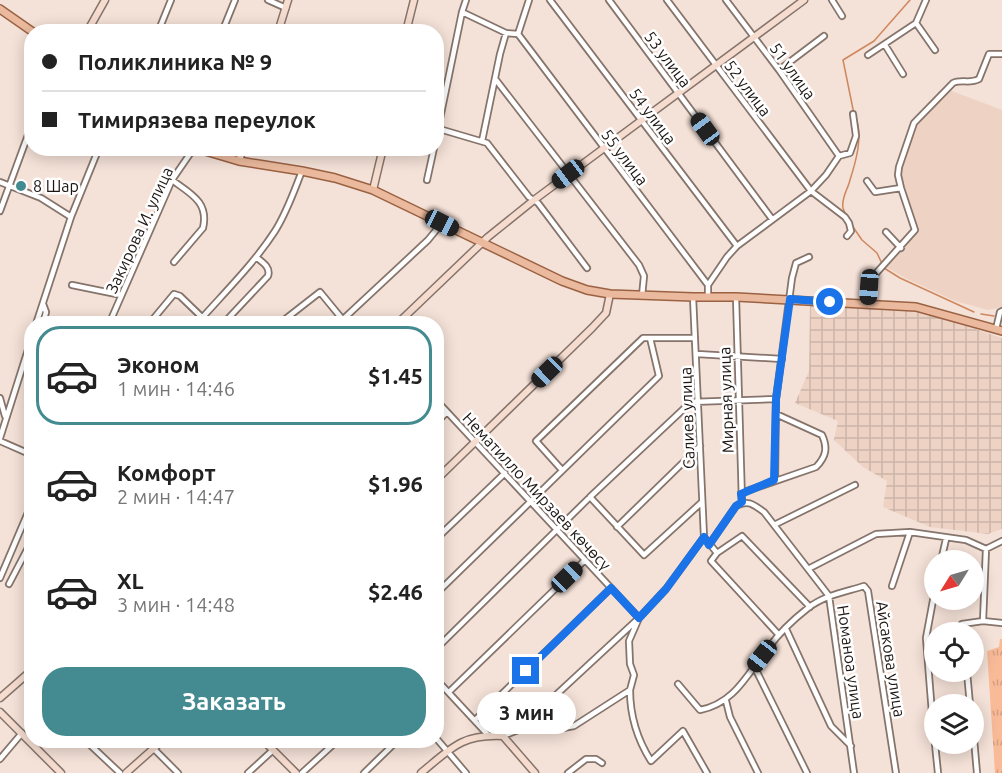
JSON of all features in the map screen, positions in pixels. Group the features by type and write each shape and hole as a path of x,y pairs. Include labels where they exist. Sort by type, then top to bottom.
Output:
{"main road":[{"path":"0,9 24,26"},
{"path":"222,156 335,178 373,190 568,284 587,290 642,296 790,299 916,307 999,330"}],"street":[{"path":"92,24 105,0"},
{"path":"161,24 171,0"},
{"path":"225,24 235,0"},
{"path":"268,0 286,8"},
{"path":"281,24 288,0"},
{"path":"408,24 414,0"},
{"path":"444,99 466,0"},
{"path":"462,12 506,33 518,34 529,0"},
{"name":"54 улица","path":"550,0 737,246"},
{"name":"53 улица","path":"609,0 772,219"},
{"name":"52 улица","path":"667,0 811,191 849,223 851,231 847,236"},
{"name":"51 улица","path":"726,0 779,70 839,156"},
{"path":"406,316 488,237 534,200 804,0"},
{"path":"832,0 842,16"},
{"path":"868,55 916,23 926,0"},
{"path":"916,23 935,51"},
{"path":"482,141 506,33"},
{"name":"55 улица","path":"518,34 708,285"},
{"path":"779,70 824,36"},
{"path":"885,45 903,74"},
{"path":"868,303 870,280 915,230 898,175 914,123 953,83 978,80 989,54 1002,54"},
{"path":"496,80 639,265 644,276 642,296"},
{"path":"708,296 708,285 737,246 811,191 839,156 850,153 856,136 853,114"},
{"path":"444,130 487,143 587,268"},
{"path":"0,211 24,145"},
{"path":"39,316 71,217 96,156"},
{"name":"Закирова И. улица","path":"112,316 172,180 188,156"},
{"path":"239,161 241,156"},
{"path":"373,190 381,156"},
{"path":"428,180 432,156"},
{"path":"204,316 276,230 302,171"},
{"path":"172,180 202,204 204,224 174,262"},
{"path":"867,181 875,192 902,188"},
{"path":"0,182 41,198 71,217"},
{"path":"347,316 428,240 442,223"},
{"path":"886,232 901,248"},
{"path":"230,316 268,276 267,267 256,256"},
{"path":"774,480 776,399 792,278 796,263 808,257"},
{"path":"72,285 121,294"},
{"path":"289,316 320,292 340,316"},
{"path":"156,316 174,294 180,296 200,316"},
{"path":"444,472 606,313 610,294"},
{"name":"Салиев улица","path":"693,297 704,537"},
{"name":"Мирная улица","path":"736,297 742,502"},
{"path":"43,304 45,316"},
{"path":"999,330 1000,312 1002,311"},
{"path":"562,470 536,441 643,338 695,338"},
{"path":"444,586 659,376 650,338"},
{"path":"697,354 782,359"},
{"path":"24,361 0,440 24,451"},
{"path":"0,398 5,418"},
{"path":"444,641 590,497 691,402 776,399"},
{"name":"Нематилло Мирзаев көчөсү","path":"444,409 639,618"},
{"path":"444,415 447,412"},
{"path":"741,494 774,480 816,467 822,461 826,444 822,435 776,414"},
{"path":"617,527 700,446"},
{"path":"444,531 505,473"},
{"path":"774,525 855,485"},
{"path":"590,497 644,555 702,502"},
{"path":"709,545 736,506 742,502"},
{"name":"Номаноа улица","path":"742,502 751,502 764,512 829,596 854,773"},
{"path":"0,578 24,522"},
{"path":"892,586 910,532"},
{"path":"808,569 876,534 910,532 946,539 966,540 986,549"},
{"path":"779,635 711,561 717,553 742,536 810,607"},
{"path":"422,773 460,742 488,735 504,736 518,730 639,618 666,589 704,537 717,553"},
{"path":"944,550 946,539"},
{"path":"986,549 1002,541"},
{"path":"983,621 986,549"},
{"path":"9,584 24,555"},
{"path":"449,692 584,561"},
{"name":"Айсакова улица","path":"829,596 864,586 868,591 896,773"},
{"path":"475,720 611,588"},
{"path":"678,684 700,710 726,701 741,687 754,666 779,635 810,607 829,596"},
{"path":"930,694 926,638 931,610"},
{"path":"639,618 629,641 630,664 634,675 630,690 630,711 639,740 651,761 684,731 707,773"},
{"path":"976,622 1002,623"},
{"path":"786,629 831,726 851,746"},
{"path":"754,666 807,773"},
{"path":"0,698 24,677"},
{"path":"444,687 488,735"},
{"path":"563,728 574,726 630,690"},
{"path":"726,701 730,717 758,773"},
{"path":"0,712 22,733 0,759"},
{"path":"504,736 535,773"},
{"path":"444,746 466,773"},
{"path":"37,748 61,773"},
{"path":"93,748 120,773"},
{"path":"302,773 330,748"},
{"path":"364,773 390,748"},
{"path":"126,773 154,749 178,773"},
{"path":"248,773 273,750 296,773"},
{"path":"936,754 938,773"},
{"path":"975,754 977,773"},
{"path":"568,773 586,759 596,759 602,763"}],"shaded area":[{"path":"949,90 1002,110 1002,307 988,310 955,301 886,267 916,231 901,175 911,128"},
{"path":"810,305 912,308 1002,338 1002,529 988,534 930,527 883,507 887,481 863,467 834,440 838,421 795,403 809,371"}],"green space":[{"path":"1000,639 1002,639 1002,773 995,773 987,651 999,647"}],"waterway":[{"path":"854,114 843,60 874,41 910,0"},
{"path":"847,217 843,201 858,149 859,133 856,118"},
{"path":"851,224 862,240 877,253 884,268 900,278 974,312"},
{"path":"981,314 994,316"}],"place":[{"name":"8 Шар","path":"21,186"}],"route":[{"path":"526,671 611,588 639,618 666,589 704,537 709,545 736,506 742,502 741,494 774,480 776,399 790,299 830,302"}]}
